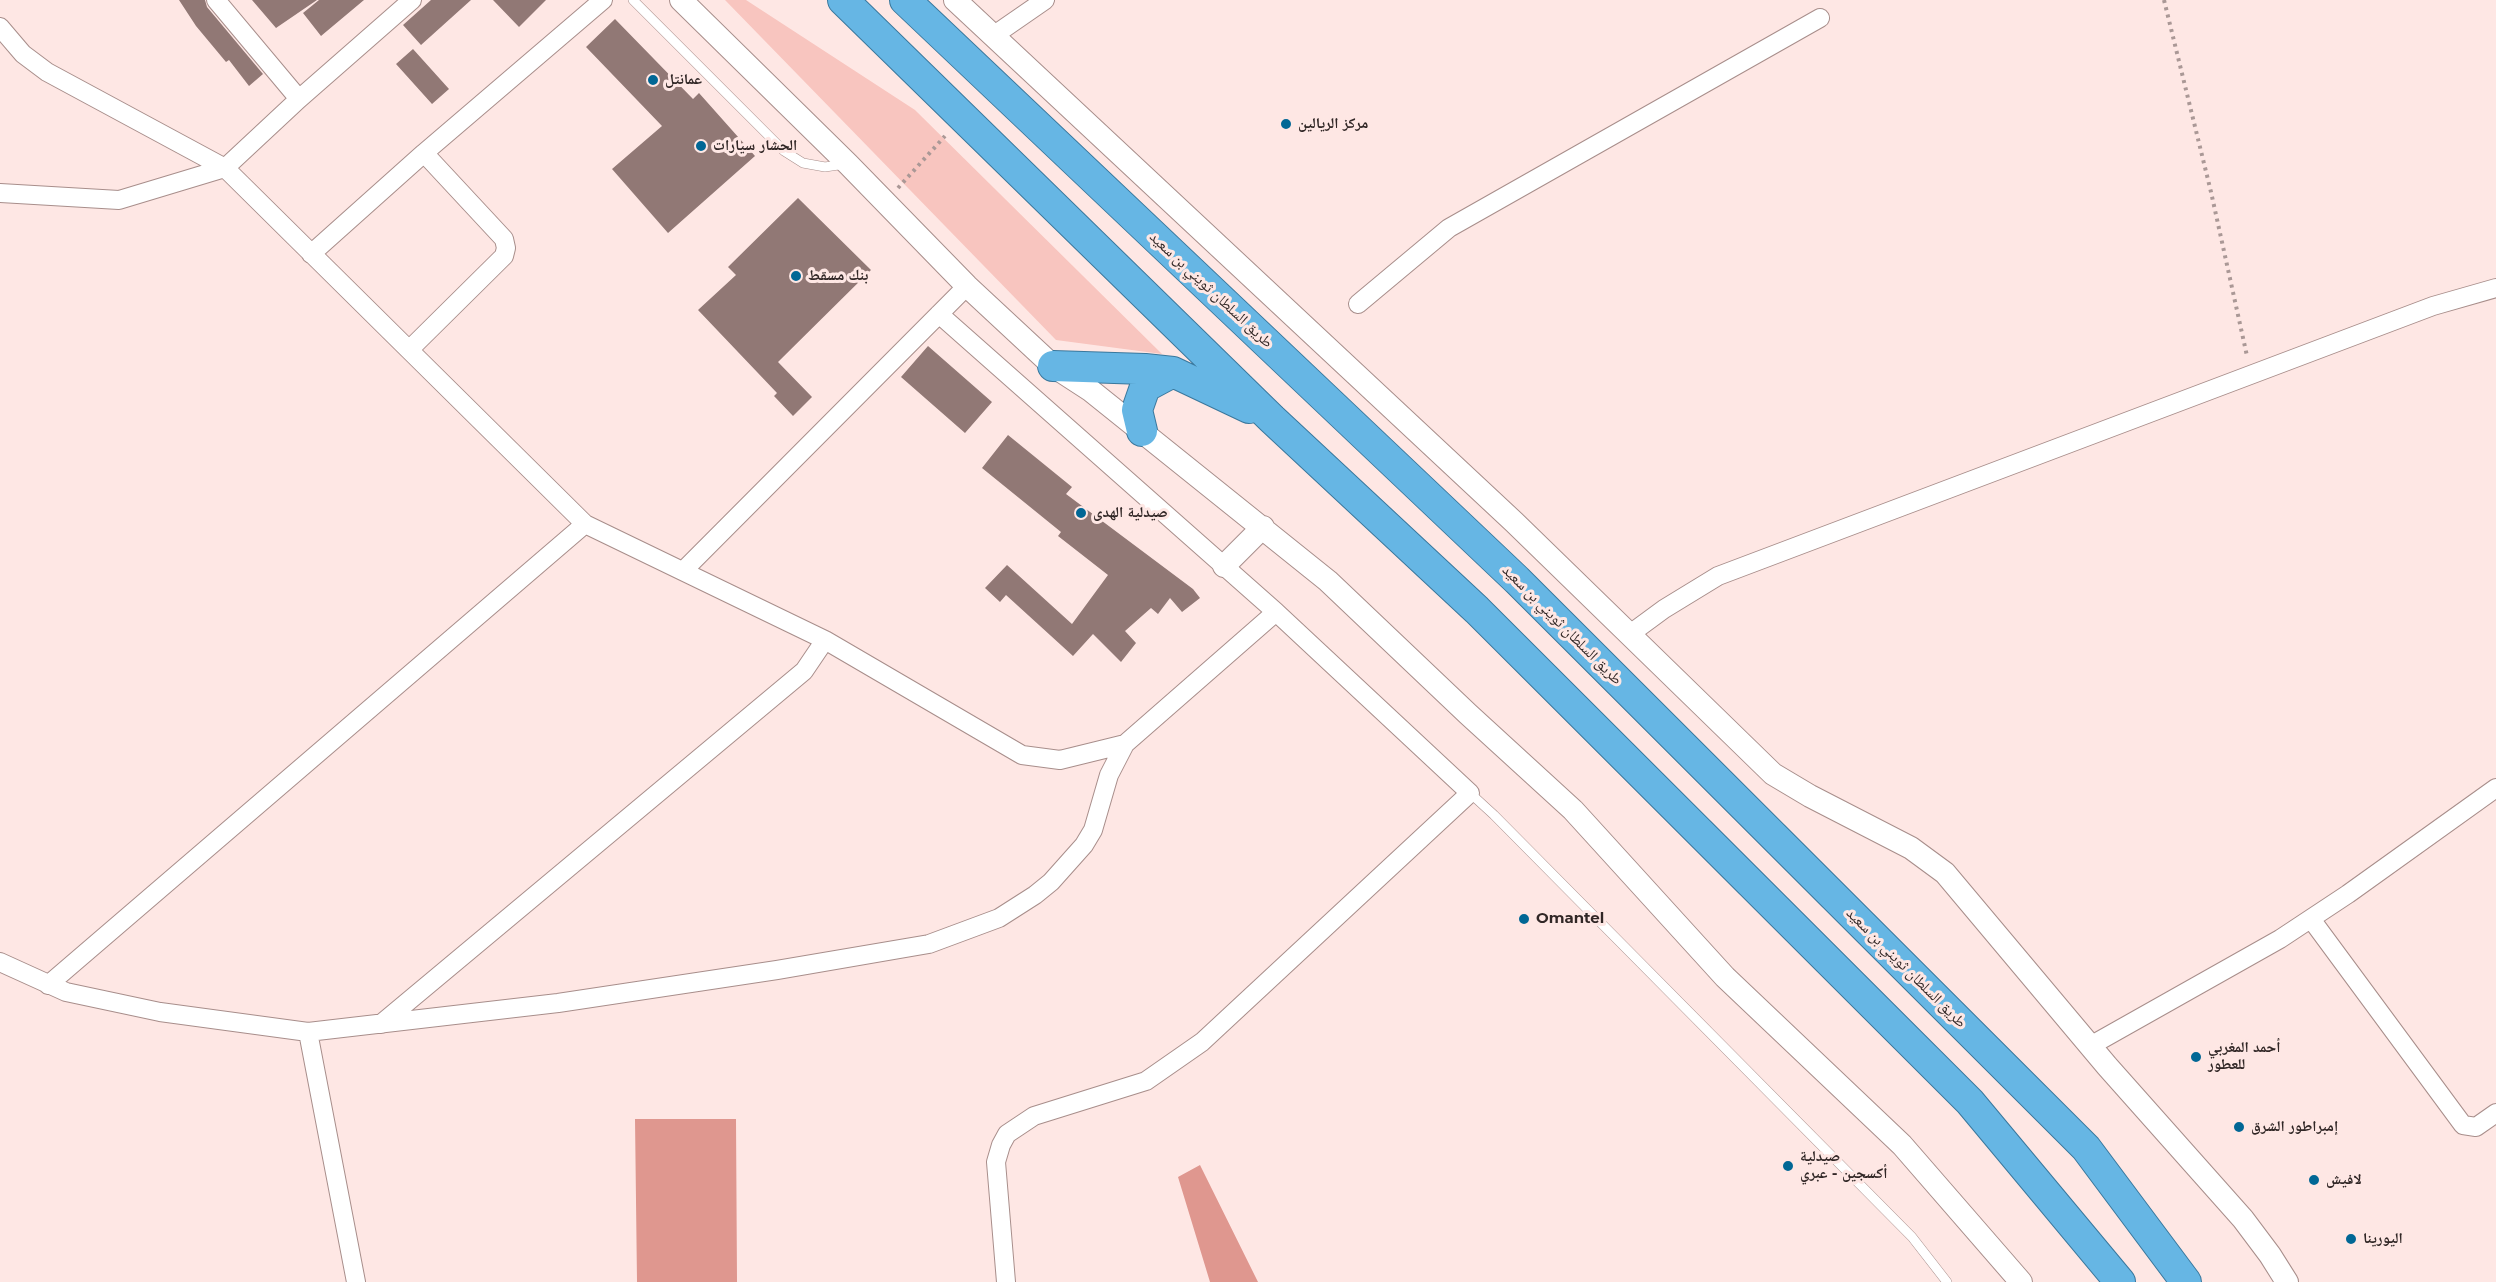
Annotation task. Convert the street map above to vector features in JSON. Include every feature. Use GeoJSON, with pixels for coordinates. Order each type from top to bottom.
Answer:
{"type":"FeatureCollection","features":[{"type":"Feature","properties":{"kind":"highway"},"geometry":{"type":"LineString","coordinates":[[843,0],[1272,419],[1478,610],[1970,1102],[2120,1282]]}},
{"type":"Feature","properties":{"kind":"highway","name":"طريق السلطان ثويني بن سعيد"},"geometry":{"type":"LineString","coordinates":[[905,0],[1517,580],[2086,1148],[2186,1282]]}},
{"type":"Feature","properties":{"kind":"highway"},"geometry":{"type":"LineString","coordinates":[[1053,366],[1173,372],[1272,419]]}},
{"type":"Feature","properties":{"kind":"highway"},"geometry":{"type":"LineString","coordinates":[[1142,431],[1137,410],[1145,387],[1173,372]]}},
{"type":"Feature","properties":{"kind":"highway"},"geometry":{"type":"LineString","coordinates":[[2086,1148],[2175,1241],[2210,1282]]}},
{"type":"Feature","properties":{"kind":"street"},"geometry":{"type":"LineString","coordinates":[[216,0],[299,99]]}},
{"type":"Feature","properties":{"kind":"street"},"geometry":{"type":"LineString","coordinates":[[0,193],[118,200],[225,168],[299,99],[412,0]]}},
{"type":"Feature","properties":{"kind":"street"},"geometry":{"type":"LineString","coordinates":[[311,254],[424,153],[603,0]]}},
{"type":"Feature","properties":{"kind":"street"},"geometry":{"type":"LineString","coordinates":[[681,0],[848,164],[967,286],[1053,366],[1090,390],[1328,581],[1573,810],[1725,977],[1902,1146],[2021,1282]]}},
{"type":"Feature","properties":{"kind":"street"},"geometry":{"type":"LineString","coordinates":[[955,0],[1514,522],[1773,774],[1810,796],[1911,848],[1945,873],[2090,1046],[2243,1220],[2287,1282]]}},
{"type":"Feature","properties":{"kind":"street"},"geometry":{"type":"LineString","coordinates":[[993,36],[1045,0]]}},
{"type":"Feature","properties":{"kind":"street"},"geometry":{"type":"LineString","coordinates":[[1358,304],[1449,228],[1820,18]]}},
{"type":"Feature","properties":{"kind":"street"},"geometry":{"type":"LineString","coordinates":[[0,27],[23,54],[47,72],[225,168],[585,524],[825,640],[1022,755],[1060,760],[1125,744]]}},
{"type":"Feature","properties":{"kind":"street"},"geometry":{"type":"LineString","coordinates":[[410,349],[504,256],[506,248],[504,239],[424,153]]}},
{"type":"Feature","properties":{"kind":"street"},"geometry":{"type":"LineString","coordinates":[[684,570],[967,286]]}},
{"type":"Feature","properties":{"kind":"street"},"geometry":{"type":"LineString","coordinates":[[1630,634],[1664,609],[1718,576],[2433,306],[2496,288]]}},
{"type":"Feature","properties":{"kind":"street"},"geometry":{"type":"LineString","coordinates":[[939,314],[1276,612],[1470,793],[1202,1042],[1146,1081],[1034,1116],[1007,1134],[996,1162],[1006,1282]]}},
{"type":"Feature","properties":{"kind":"street"},"geometry":{"type":"LineString","coordinates":[[48,985],[585,524]]}},
{"type":"Feature","properties":{"kind":"street"},"geometry":{"type":"LineString","coordinates":[[1224,566],[1263,527]]}},
{"type":"Feature","properties":{"kind":"street"},"geometry":{"type":"LineString","coordinates":[[0,962],[66,992],[160,1012],[308,1032],[558,1003],[929,944],[999,918],[1051,882],[1084,845],[1093,830],[1109,776],[1125,744],[1276,612]]}},
{"type":"Feature","properties":{"kind":"street"},"geometry":{"type":"LineString","coordinates":[[381,1024],[804,671],[825,640]]}},
{"type":"Feature","properties":{"kind":"street"},"geometry":{"type":"LineString","coordinates":[[2090,1046],[2235,965],[2311,919],[2496,788]]}},
{"type":"Feature","properties":{"kind":"street"},"geometry":{"type":"LineString","coordinates":[[2311,919],[2463,1125],[2476,1126],[2496,1113]]}},
{"type":"Feature","properties":{"kind":"street"},"geometry":{"type":"LineString","coordinates":[[308,1032],[356,1282]]}},
{"type":"Feature","properties":{"kind":"lane"},"geometry":{"type":"LineString","coordinates":[[633,0],[784,151],[803,163],[825,167],[848,164]]}},
{"type":"Feature","properties":{"kind":"lane"},"geometry":{"type":"LineString","coordinates":[[1470,793],[1905,1229],[1947,1282]]}},
{"type":"Feature","properties":{"kind":"path"},"geometry":{"type":"LineString","coordinates":[[2164,0],[2211,192],[2251,374]]}},
{"type":"Feature","properties":{"kind":"path"},"geometry":{"type":"LineString","coordinates":[[884,200],[903,183],[962,116]]}},
{"type":"Feature","properties":{"kind":"shaded area"},"geometry":{"type":"Polygon","coordinates":[[[725,0],[746,0],[915,110],[1162,354],[1056,340],[725,0]]]}},
{"type":"Feature","properties":{"kind":"shaded area"},"geometry":{"type":"Polygon","coordinates":[[[635,1119],[736,1119],[737,1282],[637,1282],[635,1119]]]}},
{"type":"Feature","properties":{"kind":"shaded area"},"geometry":{"type":"Polygon","coordinates":[[[1200,1165],[1258,1282],[1210,1282],[1178,1177],[1200,1165]]]}},
{"type":"Feature","properties":{"kind":"building"},"geometry":{"type":"Polygon","coordinates":[[[179,0],[205,0],[207,7],[263,74],[249,86],[229,60],[226,62],[196,26],[179,0]]]}},
{"type":"Feature","properties":{"kind":"building"},"geometry":{"type":"Polygon","coordinates":[[[252,0],[317,0],[276,28],[252,0]]]}},
{"type":"Feature","properties":{"kind":"building"},"geometry":{"type":"Polygon","coordinates":[[[319,0],[364,0],[321,36],[303,13],[319,0]]]}},
{"type":"Feature","properties":{"kind":"building"},"geometry":{"type":"Polygon","coordinates":[[[431,0],[471,0],[421,45],[403,25],[431,0]]]}},
{"type":"Feature","properties":{"kind":"building"},"geometry":{"type":"Polygon","coordinates":[[[493,0],[546,0],[519,27],[493,0]]]}},
{"type":"Feature","properties":{"kind":"building"},"geometry":{"type":"Polygon","coordinates":[[[615,19],[693,99],[699,93],[755,156],[668,233],[612,169],[662,126],[586,47],[615,19]]]}},
{"type":"Feature","properties":{"kind":"building"},"geometry":{"type":"Polygon","coordinates":[[[413,49],[449,89],[432,104],[396,64],[413,49]]]}},
{"type":"Feature","properties":{"kind":"building"},"geometry":{"type":"Polygon","coordinates":[[[798,198],[871,270],[778,362],[812,397],[793,416],[774,396],[777,393],[698,310],[736,275],[728,267],[798,198]]]}},
{"type":"Feature","properties":{"kind":"building"},"geometry":{"type":"Polygon","coordinates":[[[928,346],[992,402],[965,433],[901,377],[928,346]]]}},
{"type":"Feature","properties":{"kind":"building"},"geometry":{"type":"Polygon","coordinates":[[[1008,435],[1072,487],[1066,494],[1193,589],[1200,598],[1182,612],[1170,598],[1158,614],[1151,608],[1125,631],[1136,643],[1121,662],[1093,634],[1073,656],[1006,595],[1000,602],[985,588],[1007,565],[1072,624],[1108,575],[1058,536],[1061,532],[982,468],[1008,435]]]}},
{"type":"Feature","properties":{"kind":"place","name":"عمانتل"},"geometry":{"type":"Point","coordinates":[653,80]}},
{"type":"Feature","properties":{"kind":"place","name":"مركز الريالين"},"geometry":{"type":"Point","coordinates":[1286,124]}},
{"type":"Feature","properties":{"kind":"place","name":"الحشار سيارات"},"geometry":{"type":"Point","coordinates":[701,146]}},
{"type":"Feature","properties":{"kind":"place","name":"بنك مسقط"},"geometry":{"type":"Point","coordinates":[796,276]}},
{"type":"Feature","properties":{"kind":"place","name":"صيدلية الهدى"},"geometry":{"type":"Point","coordinates":[1081,513]}},
{"type":"Feature","properties":{"kind":"place","name":"Omantel"},"geometry":{"type":"Point","coordinates":[1524,919]}},
{"type":"Feature","properties":{"kind":"place","name":"أحمد المغربي للعطور"},"geometry":{"type":"Point","coordinates":[2196,1057]}},
{"type":"Feature","properties":{"kind":"place","name":"إمبراطور الشرق"},"geometry":{"type":"Point","coordinates":[2239,1127]}},
{"type":"Feature","properties":{"kind":"place","name":"صيدلية أكسجين - عبري"},"geometry":{"type":"Point","coordinates":[1788,1166]}},
{"type":"Feature","properties":{"kind":"place","name":"لافيش"},"geometry":{"type":"Point","coordinates":[2314,1180]}},
{"type":"Feature","properties":{"kind":"place","name":"اليورينا"},"geometry":{"type":"Point","coordinates":[2351,1239]}}]}
